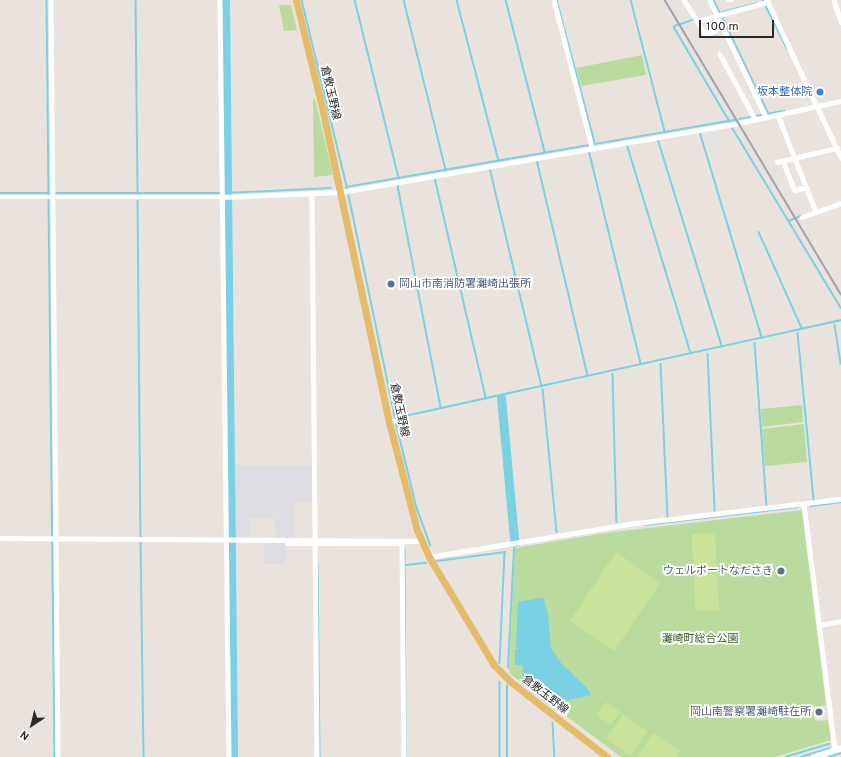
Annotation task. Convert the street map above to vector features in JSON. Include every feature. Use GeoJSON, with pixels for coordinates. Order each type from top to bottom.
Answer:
{"type":"FeatureCollection","features":[{"type":"Feature","properties":{"kind":"main road","name":"倉敷玉野線"},"geometry":{"type":"LineString","coordinates":[[296,0],[345,191],[421,541],[477,640],[500,671],[607,757]]}},
{"type":"Feature","properties":{"kind":"street"},"geometry":{"type":"LineString","coordinates":[[50,0],[54,538],[58,757]]}},
{"type":"Feature","properties":{"kind":"street"},"geometry":{"type":"LineString","coordinates":[[220,0],[229,757]]}},
{"type":"Feature","properties":{"kind":"street"},"geometry":{"type":"LineString","coordinates":[[554,0],[592,145]]}},
{"type":"Feature","properties":{"kind":"street"},"geometry":{"type":"LineString","coordinates":[[684,0],[695,20],[706,35],[724,26]]}},
{"type":"Feature","properties":{"kind":"street"},"geometry":{"type":"LineString","coordinates":[[710,0],[724,26],[766,115]]}},
{"type":"Feature","properties":{"kind":"street"},"geometry":{"type":"LineString","coordinates":[[834,0],[841,22]]}},
{"type":"Feature","properties":{"kind":"street"},"geometry":{"type":"LineString","coordinates":[[695,20],[766,2],[819,107],[841,157]]}},
{"type":"Feature","properties":{"kind":"street"},"geometry":{"type":"LineString","coordinates":[[720,54],[754,117]]}},
{"type":"Feature","properties":{"kind":"street"},"geometry":{"type":"LineString","coordinates":[[0,196],[231,196],[345,191],[592,145],[766,115],[778,115],[841,101]]}},
{"type":"Feature","properties":{"kind":"street"},"geometry":{"type":"LineString","coordinates":[[778,115],[816,212]]}},
{"type":"Feature","properties":{"kind":"street"},"geometry":{"type":"LineString","coordinates":[[807,187],[795,190],[780,162],[837,148]]}},
{"type":"Feature","properties":{"kind":"street"},"geometry":{"type":"LineString","coordinates":[[312,193],[318,757]]}},
{"type":"Feature","properties":{"kind":"street"},"geometry":{"type":"LineString","coordinates":[[802,217],[841,203]]}},
{"type":"Feature","properties":{"kind":"street"},"geometry":{"type":"LineString","coordinates":[[429,557],[628,524],[841,499]]}},
{"type":"Feature","properties":{"kind":"street"},"geometry":{"type":"LineString","coordinates":[[804,504],[838,749],[814,757]]}},
{"type":"Feature","properties":{"kind":"street"},"geometry":{"type":"LineString","coordinates":[[0,538],[234,539],[315,543],[402,543],[421,541]]}},
{"type":"Feature","properties":{"kind":"street"},"geometry":{"type":"LineString","coordinates":[[287,544],[295,542]]}},
{"type":"Feature","properties":{"kind":"street"},"geometry":{"type":"LineString","coordinates":[[402,543],[404,757]]}},
{"type":"Feature","properties":{"kind":"street"},"geometry":{"type":"LineString","coordinates":[[820,625],[841,621]]}},
{"type":"Feature","properties":{"kind":"shaded area"},"geometry":{"type":"Polygon","coordinates":[[[233,465],[313,465],[313,502],[294,502],[294,538],[276,538],[275,518],[250,518],[250,538],[234,537],[233,465]]]}},
{"type":"Feature","properties":{"kind":"shaded area"},"geometry":{"type":"Polygon","coordinates":[[[264,543],[285,543],[286,564],[264,564],[264,543]]]}},
{"type":"Feature","properties":{"kind":"green space"},"geometry":{"type":"Polygon","coordinates":[[[279,5],[291,5],[297,30],[284,31],[279,5]]]}},
{"type":"Feature","properties":{"kind":"green space"},"geometry":{"type":"Polygon","coordinates":[[[642,55],[646,75],[581,86],[576,68],[642,55]]]}},
{"type":"Feature","properties":{"kind":"green space"},"geometry":{"type":"Polygon","coordinates":[[[313,99],[315,99],[333,175],[314,177],[313,99]]]}},
{"type":"Feature","properties":{"kind":"green space"},"geometry":{"type":"Polygon","coordinates":[[[802,405],[803,422],[762,427],[761,409],[802,405]]]}},
{"type":"Feature","properties":{"kind":"green space"},"geometry":{"type":"Polygon","coordinates":[[[804,424],[807,462],[765,466],[762,429],[804,424]]]}},
{"type":"Feature","properties":{"kind":"green space","name":"灘崎町総合公園"},"geometry":{"type":"Polygon","coordinates":[[[802,510],[826,705],[813,707],[815,721],[828,720],[831,740],[775,757],[621,757],[509,673],[515,548],[605,533],[802,510]]]}},
{"type":"Feature","properties":{"kind":"green space"},"geometry":{"type":"Polygon","coordinates":[[[715,533],[717,571],[693,571],[692,534],[715,533]]]}},
{"type":"Feature","properties":{"kind":"green space"},"geometry":{"type":"Polygon","coordinates":[[[616,552],[660,583],[614,651],[570,621],[616,552]]]}},
{"type":"Feature","properties":{"kind":"green space"},"geometry":{"type":"Polygon","coordinates":[[[717,573],[719,611],[695,611],[694,574],[717,573]]]}},
{"type":"Feature","properties":{"kind":"green space"},"geometry":{"type":"Polygon","coordinates":[[[606,702],[620,712],[610,725],[596,715],[606,702]]]}},
{"type":"Feature","properties":{"kind":"green space"},"geometry":{"type":"Polygon","coordinates":[[[623,714],[647,731],[631,756],[606,739],[623,714]]]}},
{"type":"Feature","properties":{"kind":"green space"},"geometry":{"type":"Polygon","coordinates":[[[653,733],[680,751],[676,757],[637,757],[653,733]]]}},
{"type":"Feature","properties":{"kind":"water"},"geometry":{"type":"Polygon","coordinates":[[[539,598],[544,599],[548,615],[551,648],[561,663],[588,689],[591,695],[555,703],[522,677],[523,665],[515,665],[515,649],[519,649],[516,647],[518,602],[539,598]]]}},
{"type":"Feature","properties":{"kind":"waterway"},"geometry":{"type":"LineString","coordinates":[[47,0],[49,195]]}},
{"type":"Feature","properties":{"kind":"waterway"},"geometry":{"type":"LineString","coordinates":[[136,0],[138,194]]}},
{"type":"Feature","properties":{"kind":"waterway"},"geometry":{"type":"LineString","coordinates":[[225,0],[233,757]]}},
{"type":"Feature","properties":{"kind":"waterway"},"geometry":{"type":"LineString","coordinates":[[302,0],[347,186],[397,426],[417,508],[431,546]]}},
{"type":"Feature","properties":{"kind":"waterway"},"geometry":{"type":"LineString","coordinates":[[355,0],[399,178]]}},
{"type":"Feature","properties":{"kind":"waterway"},"geometry":{"type":"LineString","coordinates":[[404,0],[446,170]]}},
{"type":"Feature","properties":{"kind":"waterway"},"geometry":{"type":"LineString","coordinates":[[457,0],[499,161]]}},
{"type":"Feature","properties":{"kind":"waterway"},"geometry":{"type":"LineString","coordinates":[[506,0],[545,152]]}},
{"type":"Feature","properties":{"kind":"waterway"},"geometry":{"type":"LineString","coordinates":[[557,0],[595,143]]}},
{"type":"Feature","properties":{"kind":"waterway"},"geometry":{"type":"LineString","coordinates":[[631,0],[665,131]]}},
{"type":"Feature","properties":{"kind":"waterway"},"geometry":{"type":"LineString","coordinates":[[714,0],[720,13]]}},
{"type":"Feature","properties":{"kind":"waterway"},"geometry":{"type":"LineString","coordinates":[[763,0],[787,48]]}},
{"type":"Feature","properties":{"kind":"waterway"},"geometry":{"type":"LineString","coordinates":[[722,12],[757,3]]}},
{"type":"Feature","properties":{"kind":"waterway"},"geometry":{"type":"LineString","coordinates":[[722,16],[769,114]]}},
{"type":"Feature","properties":{"kind":"waterway"},"geometry":{"type":"LineString","coordinates":[[681,24],[695,19]]}},
{"type":"Feature","properties":{"kind":"waterway"},"geometry":{"type":"LineString","coordinates":[[678,25],[674,27],[730,122]]}},
{"type":"Feature","properties":{"kind":"waterway"},"geometry":{"type":"LineString","coordinates":[[739,119],[784,111]]}},
{"type":"Feature","properties":{"kind":"waterway"},"geometry":{"type":"LineString","coordinates":[[346,187],[735,120]]}},
{"type":"Feature","properties":{"kind":"waterway"},"geometry":{"type":"LineString","coordinates":[[732,127],[841,308]]}},
{"type":"Feature","properties":{"kind":"waterway"},"geometry":{"type":"LineString","coordinates":[[700,132],[762,338]]}},
{"type":"Feature","properties":{"kind":"waterway"},"geometry":{"type":"LineString","coordinates":[[658,139],[722,346]]}},
{"type":"Feature","properties":{"kind":"waterway"},"geometry":{"type":"LineString","coordinates":[[627,144],[691,353]]}},
{"type":"Feature","properties":{"kind":"waterway"},"geometry":{"type":"LineString","coordinates":[[589,150],[641,364]]}},
{"type":"Feature","properties":{"kind":"waterway"},"geometry":{"type":"LineString","coordinates":[[537,160],[588,375]]}},
{"type":"Feature","properties":{"kind":"waterway"},"geometry":{"type":"LineString","coordinates":[[490,168],[542,386]]}},
{"type":"Feature","properties":{"kind":"waterway"},"geometry":{"type":"LineString","coordinates":[[435,178],[486,398]]}},
{"type":"Feature","properties":{"kind":"waterway"},"geometry":{"type":"LineString","coordinates":[[398,186],[441,408]]}},
{"type":"Feature","properties":{"kind":"waterway"},"geometry":{"type":"LineString","coordinates":[[53,193],[227,193],[331,188]]}},
{"type":"Feature","properties":{"kind":"waterway"},"geometry":{"type":"LineString","coordinates":[[0,193],[49,193]]}},
{"type":"Feature","properties":{"kind":"waterway"},"geometry":{"type":"LineString","coordinates":[[49,199],[55,757]]}},
{"type":"Feature","properties":{"kind":"waterway"},"geometry":{"type":"LineString","coordinates":[[138,201],[141,537]]}},
{"type":"Feature","properties":{"kind":"waterway"},"geometry":{"type":"LineString","coordinates":[[789,221],[800,216]]}},
{"type":"Feature","properties":{"kind":"waterway"},"geometry":{"type":"LineString","coordinates":[[759,232],[802,328]]}},
{"type":"Feature","properties":{"kind":"waterway"},"geometry":{"type":"LineString","coordinates":[[396,418],[841,320]]}},
{"type":"Feature","properties":{"kind":"waterway"},"geometry":{"type":"LineString","coordinates":[[835,325],[841,364]]}},
{"type":"Feature","properties":{"kind":"waterway"},"geometry":{"type":"LineString","coordinates":[[798,333],[814,499]]}},
{"type":"Feature","properties":{"kind":"waterway"},"geometry":{"type":"LineString","coordinates":[[755,343],[767,506]]}},
{"type":"Feature","properties":{"kind":"waterway"},"geometry":{"type":"LineString","coordinates":[[708,354],[715,511]]}},
{"type":"Feature","properties":{"kind":"waterway"},"geometry":{"type":"LineString","coordinates":[[661,364],[668,517]]}},
{"type":"Feature","properties":{"kind":"waterway"},"geometry":{"type":"LineString","coordinates":[[613,374],[617,522]]}},
{"type":"Feature","properties":{"kind":"waterway"},"geometry":{"type":"LineString","coordinates":[[543,389],[557,532]]}},
{"type":"Feature","properties":{"kind":"waterway"},"geometry":{"type":"LineString","coordinates":[[501,398],[514,539]]}},
{"type":"Feature","properties":{"kind":"waterway"},"geometry":{"type":"LineString","coordinates":[[810,506],[841,502]]}},
{"type":"Feature","properties":{"kind":"waterway"},"geometry":{"type":"LineString","coordinates":[[645,525],[798,507]]}},
{"type":"Feature","properties":{"kind":"waterway"},"geometry":{"type":"LineString","coordinates":[[141,541],[144,757]]}},
{"type":"Feature","properties":{"kind":"waterway"},"geometry":{"type":"LineString","coordinates":[[405,548],[406,757]]}},
{"type":"Feature","properties":{"kind":"waterway"},"geometry":{"type":"LineString","coordinates":[[508,668],[514,548]]}},
{"type":"Feature","properties":{"kind":"waterway"},"geometry":{"type":"LineString","coordinates":[[437,561],[505,552],[500,663]]}},
{"type":"Feature","properties":{"kind":"waterway"},"geometry":{"type":"LineString","coordinates":[[318,563],[320,757]]}},
{"type":"Feature","properties":{"kind":"waterway"},"geometry":{"type":"LineString","coordinates":[[406,565],[426,563]]}},
{"type":"Feature","properties":{"kind":"waterway"},"geometry":{"type":"LineString","coordinates":[[500,682],[500,757]]}},
{"type":"Feature","properties":{"kind":"waterway"},"geometry":{"type":"LineString","coordinates":[[507,686],[507,757]]}},
{"type":"Feature","properties":{"kind":"waterway"},"geometry":{"type":"LineString","coordinates":[[553,723],[555,757]]}},
{"type":"Feature","properties":{"kind":"waterway"},"geometry":{"type":"LineString","coordinates":[[785,757],[829,744]]}},
{"type":"Feature","properties":{"kind":"waterway"},"geometry":{"type":"LineString","coordinates":[[801,757],[830,748]]}},
{"type":"Feature","properties":{"kind":"waterway"},"geometry":{"type":"LineString","coordinates":[[829,757],[841,753]]}},
{"type":"Feature","properties":{"kind":"railway"},"geometry":{"type":"LineString","coordinates":[[665,0],[841,294]]}},
{"type":"Feature","properties":{"kind":"place","name":"坂本整体院"},"geometry":{"type":"Point","coordinates":[820,92]}},
{"type":"Feature","properties":{"kind":"place","name":"岡山市南消防署灘崎出張所"},"geometry":{"type":"Point","coordinates":[391,284]}},
{"type":"Feature","properties":{"kind":"place","name":"ウェルポートなださき"},"geometry":{"type":"Point","coordinates":[781,571]}},
{"type":"Feature","properties":{"kind":"place","name":"岡山南警察署灘崎駐在所"},"geometry":{"type":"Point","coordinates":[819,712]}}]}
